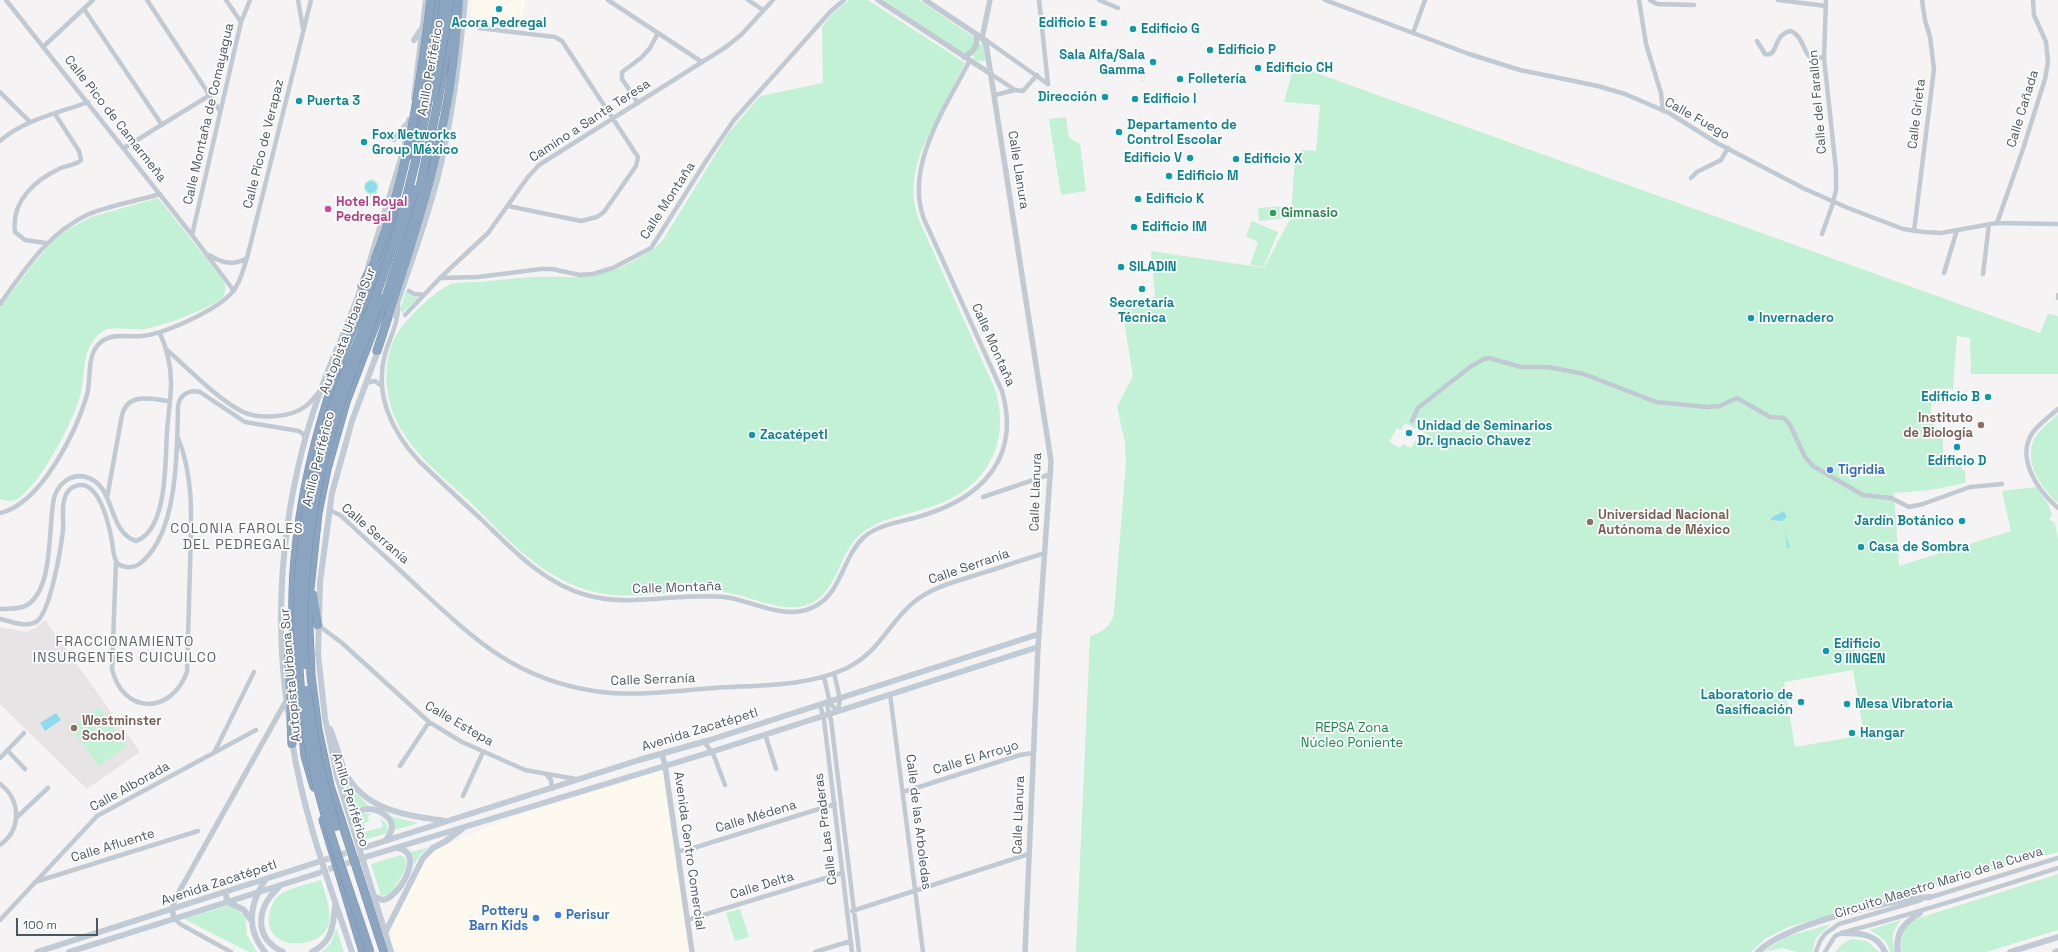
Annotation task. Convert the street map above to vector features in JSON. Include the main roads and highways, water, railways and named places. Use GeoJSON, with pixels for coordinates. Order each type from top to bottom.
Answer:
{"type":"FeatureCollection","features":[{"type":"Feature","properties":{"kind":"highway"},"geometry":{"type":"LineString","coordinates":[[362,286],[375,260],[391,214],[407,154],[419,97],[430,0]]}},
{"type":"Feature","properties":{"kind":"highway","name":"Anillo Periférico"},"geometry":{"type":"LineString","coordinates":[[363,952],[329,844],[305,756],[293,634],[293,582],[302,498],[312,458],[346,348],[388,241],[414,140],[434,34],[437,0]]}},
{"type":"Feature","properties":{"kind":"highway","name":"Autopista Urbana Sur"},"geometry":{"type":"LineString","coordinates":[[370,952],[325,814],[310,755],[303,709],[298,642],[299,569],[308,497],[321,444],[336,394],[376,297],[408,198],[426,118],[444,0]]}},
{"type":"Feature","properties":{"kind":"highway","name":"Autopista Urbana Sur"},"geometry":{"type":"LineString","coordinates":[[375,952],[333,818],[318,760],[306,687],[304,634],[305,588],[314,510],[326,454],[341,402],[371,326],[412,202],[429,126],[450,0]]}},
{"type":"Feature","properties":{"kind":"highway","name":"Anillo Periférico"},"geometry":{"type":"LineString","coordinates":[[384,952],[347,832],[330,786],[318,730],[311,676],[308,607],[318,512],[327,469],[344,410],[389,290],[418,197],[438,98],[453,14],[454,0]]}},
{"type":"Feature","properties":{"kind":"highway"},"geometry":{"type":"LineString","coordinates":[[377,351],[415,235],[437,156],[451,85],[459,0]]}},
{"type":"Feature","properties":{"kind":"highway"},"geometry":{"type":"LineString","coordinates":[[388,241],[402,157]]}},
{"type":"Feature","properties":{"kind":"highway"},"geometry":{"type":"LineString","coordinates":[[313,558],[313,595],[318,625]]}},
{"type":"Feature","properties":{"kind":"highway"},"geometry":{"type":"LineString","coordinates":[[292,744],[288,635],[293,582]]}},
{"type":"Feature","properties":{"kind":"main road"},"geometry":{"type":"LineString","coordinates":[[352,952],[305,800],[292,744],[286,701],[282,644],[282,581],[289,510],[304,442],[320,391],[362,286],[402,157],[409,122],[426,0]]}},
{"type":"Feature","properties":{"kind":"main road"},"geometry":{"type":"LineString","coordinates":[[391,952],[337,776],[325,718],[320,672],[318,625],[320,582],[329,510],[341,457],[377,351],[387,332],[398,301],[437,180],[457,79],[465,0]]}},
{"type":"Feature","properties":{"kind":"main road"},"geometry":{"type":"LineString","coordinates":[[414,40],[421,29]]}},
{"type":"Feature","properties":{"kind":"main road"},"geometry":{"type":"LineString","coordinates":[[394,139],[409,122]]}},
{"type":"Feature","properties":{"kind":"main road","name":"Avenida Zacatépetl"},"geometry":{"type":"LineString","coordinates":[[366,847],[1039,634]]}},
{"type":"Feature","properties":{"kind":"main road"},"geometry":{"type":"LineString","coordinates":[[1012,642],[1016,654]]}},
{"type":"Feature","properties":{"kind":"main road","name":"Avenida Zacatépetl"},"geometry":{"type":"LineString","coordinates":[[369,856],[711,752],[831,712],[1038,647]]}},
{"type":"Feature","properties":{"kind":"main road"},"geometry":{"type":"LineString","coordinates":[[940,666],[944,677]]}},
{"type":"Feature","properties":{"kind":"main road"},"geometry":{"type":"LineString","coordinates":[[325,718],[336,742],[345,771],[355,787],[369,801],[391,811],[446,822]]}},
{"type":"Feature","properties":{"kind":"main road"},"geometry":{"type":"LineString","coordinates":[[352,826],[353,820],[358,812],[368,808],[374,810],[387,817],[391,823],[391,831],[386,840]]}},
{"type":"Feature","properties":{"kind":"main road"},"geometry":{"type":"LineString","coordinates":[[385,932],[423,858],[433,848],[446,841],[465,826]]}},
{"type":"Feature","properties":{"kind":"main road"},"geometry":{"type":"LineString","coordinates":[[375,897],[383,900],[394,895],[410,866],[411,860],[407,853],[401,849],[395,848]]}},
{"type":"Feature","properties":{"kind":"main road","name":"Avenida Zacatépetl"},"geometry":{"type":"LineString","coordinates":[[37,952],[316,863]]}},
{"type":"Feature","properties":{"kind":"main road","name":"Avenida Zacatépetl"},"geometry":{"type":"LineString","coordinates":[[69,952],[85,950],[174,918],[318,873]]}},
{"type":"Feature","properties":{"kind":"main road"},"geometry":{"type":"LineString","coordinates":[[250,919],[252,906],[265,880]]}},
{"type":"Feature","properties":{"kind":"main road"},"geometry":{"type":"LineString","coordinates":[[281,885],[266,900],[261,919],[267,938],[275,947],[283,952]]}},
{"type":"Feature","properties":{"kind":"main road"},"geometry":{"type":"LineString","coordinates":[[225,893],[228,902],[244,910],[250,919],[256,939],[265,952]]}},
{"type":"Feature","properties":{"kind":"main road"},"geometry":{"type":"LineString","coordinates":[[1758,952],[1778,937],[1821,922],[1892,902],[1930,897]]}},
{"type":"Feature","properties":{"kind":"main road"},"geometry":{"type":"LineString","coordinates":[[312,952],[325,944],[331,933],[336,902]]}},
{"type":"Feature","properties":{"kind":"main road"},"geometry":{"type":"LineString","coordinates":[[1898,952],[1897,940],[1900,930],[1906,922],[1920,913]]}},
{"type":"Feature","properties":{"kind":"main road"},"geometry":{"type":"LineString","coordinates":[[1843,933],[1859,933],[1870,936],[1880,943],[1885,952]]}},
{"type":"Feature","properties":{"kind":"main road"},"geometry":{"type":"LineString","coordinates":[[2010,952],[2058,937]]}},
{"type":"Feature","properties":{"kind":"water"},"geometry":{"type":"Polygon","coordinates":[[[369,181],[373,181],[377,187],[373,193],[369,193],[365,189],[365,185],[369,181]]]}},
{"type":"Feature","properties":{"kind":"water"},"geometry":{"type":"Polygon","coordinates":[[[1784,511],[1787,517],[1783,520],[1771,520],[1772,517],[1784,511]]]}},
{"type":"Feature","properties":{"kind":"water"},"geometry":{"type":"Polygon","coordinates":[[[1785,533],[1790,548],[1786,546],[1785,533]]]}},
{"type":"Feature","properties":{"kind":"water"},"geometry":{"type":"Polygon","coordinates":[[[56,713],[61,720],[45,731],[40,723],[56,713]]]}},
{"type":"Feature","properties":{"kind":"tunnel"},"geometry":{"type":"LineString","coordinates":[[315,863],[364,847]]}},
{"type":"Feature","properties":{"kind":"tunnel"},"geometry":{"type":"LineString","coordinates":[[320,872],[369,856]]}},
{"type":"Feature","properties":{"kind":"place","name":"Acora Pedregal"},"geometry":{"type":"Point","coordinates":[499,9]}},
{"type":"Feature","properties":{"kind":"place","name":"Edificio E"},"geometry":{"type":"Point","coordinates":[1104,23]}},
{"type":"Feature","properties":{"kind":"place","name":"Edificio G"},"geometry":{"type":"Point","coordinates":[1133,29]}},
{"type":"Feature","properties":{"kind":"place","name":"Edificio P"},"geometry":{"type":"Point","coordinates":[1210,50]}},
{"type":"Feature","properties":{"kind":"place","name":"Sala Alfa/Sala Gamma"},"geometry":{"type":"Point","coordinates":[1153,62]}},
{"type":"Feature","properties":{"kind":"place","name":"Edificio CH"},"geometry":{"type":"Point","coordinates":[1258,68]}},
{"type":"Feature","properties":{"kind":"place","name":"Folletería"},"geometry":{"type":"Point","coordinates":[1180,79]}},
{"type":"Feature","properties":{"kind":"place","name":"Dirección"},"geometry":{"type":"Point","coordinates":[1105,97]}},
{"type":"Feature","properties":{"kind":"place","name":"Edificio I"},"geometry":{"type":"Point","coordinates":[1135,99]}},
{"type":"Feature","properties":{"kind":"place","name":"Puerta 3"},"geometry":{"type":"Point","coordinates":[299,101]}},
{"type":"Feature","properties":{"kind":"place","name":"Departamento de Control Escolar"},"geometry":{"type":"Point","coordinates":[1119,132]}},
{"type":"Feature","properties":{"kind":"place","name":"Fox Networks Group México"},"geometry":{"type":"Point","coordinates":[364,142]}},
{"type":"Feature","properties":{"kind":"place","name":"Edificio V"},"geometry":{"type":"Point","coordinates":[1190,158]}},
{"type":"Feature","properties":{"kind":"place","name":"Edificio X"},"geometry":{"type":"Point","coordinates":[1236,159]}},
{"type":"Feature","properties":{"kind":"place","name":"Edificio M"},"geometry":{"type":"Point","coordinates":[1169,176]}},
{"type":"Feature","properties":{"kind":"place","name":"Edificio K"},"geometry":{"type":"Point","coordinates":[1138,199]}},
{"type":"Feature","properties":{"kind":"place","name":"Hotel Royal Pedregal"},"geometry":{"type":"Point","coordinates":[328,209]}},
{"type":"Feature","properties":{"kind":"place","name":"Gimnasio"},"geometry":{"type":"Point","coordinates":[1273,213]}},
{"type":"Feature","properties":{"kind":"place","name":"Edificio IM"},"geometry":{"type":"Point","coordinates":[1134,227]}},
{"type":"Feature","properties":{"kind":"place","name":"SILADIN"},"geometry":{"type":"Point","coordinates":[1121,267]}},
{"type":"Feature","properties":{"kind":"place","name":"Secretaría Técnica"},"geometry":{"type":"Point","coordinates":[1142,289]}},
{"type":"Feature","properties":{"kind":"place","name":"Invernadero"},"geometry":{"type":"Point","coordinates":[1751,318]}},
{"type":"Feature","properties":{"kind":"place","name":"Edificio B"},"geometry":{"type":"Point","coordinates":[1988,397]}},
{"type":"Feature","properties":{"kind":"place","name":"Instituto de Biología"},"geometry":{"type":"Point","coordinates":[1981,425]}},
{"type":"Feature","properties":{"kind":"place","name":"Unidad de Seminarios Dr. Ignacio Chavez"},"geometry":{"type":"Point","coordinates":[1409,433]}},
{"type":"Feature","properties":{"kind":"place","name":"Zacatépetl"},"geometry":{"type":"Point","coordinates":[752,435]}},
{"type":"Feature","properties":{"kind":"place","name":"Edificio D"},"geometry":{"type":"Point","coordinates":[1957,447]}},
{"type":"Feature","properties":{"kind":"place","name":"Tigridia"},"geometry":{"type":"Point","coordinates":[1830,470]}},
{"type":"Feature","properties":{"kind":"place","name":"Jardín Botánico"},"geometry":{"type":"Point","coordinates":[1962,521]}},
{"type":"Feature","properties":{"kind":"place","name":"Universidad Nacional Autónoma de México"},"geometry":{"type":"Point","coordinates":[1590,522]}},
{"type":"Feature","properties":{"kind":"place","name":"Casa de Sombra"},"geometry":{"type":"Point","coordinates":[1861,547]}},
{"type":"Feature","properties":{"kind":"place","name":"Edificio 9 IINGEN"},"geometry":{"type":"Point","coordinates":[1826,651]}},
{"type":"Feature","properties":{"kind":"place","name":"Laboratorio de Gasificación"},"geometry":{"type":"Point","coordinates":[1801,702]}},
{"type":"Feature","properties":{"kind":"place","name":"Mesa Vibratoria"},"geometry":{"type":"Point","coordinates":[1847,704]}},
{"type":"Feature","properties":{"kind":"place","name":"Westminster School"},"geometry":{"type":"Point","coordinates":[74,728]}},
{"type":"Feature","properties":{"kind":"place","name":"Hangar"},"geometry":{"type":"Point","coordinates":[1852,733]}},
{"type":"Feature","properties":{"kind":"place","name":"Perisur"},"geometry":{"type":"Point","coordinates":[558,915]}},
{"type":"Feature","properties":{"kind":"place","name":"Pottery Barn Kids"},"geometry":{"type":"Point","coordinates":[536,918]}},
{"type":"Feature","properties":{"kind":"district","name":"COLONIA FAROLES DEL PEDREGAL"},"geometry":{"type":"Point","coordinates":[237,538]}},
{"type":"Feature","properties":{"kind":"district","name":"FRACCIONAMIENTO INSURGENTES CUICUILCO"},"geometry":{"type":"Point","coordinates":[125,650]}},
{"type":"Feature","properties":{"kind":"park label","name":"REPSA Zona Núcleo Poniente"},"geometry":{"type":"Point","coordinates":[1352,736]}}]}
